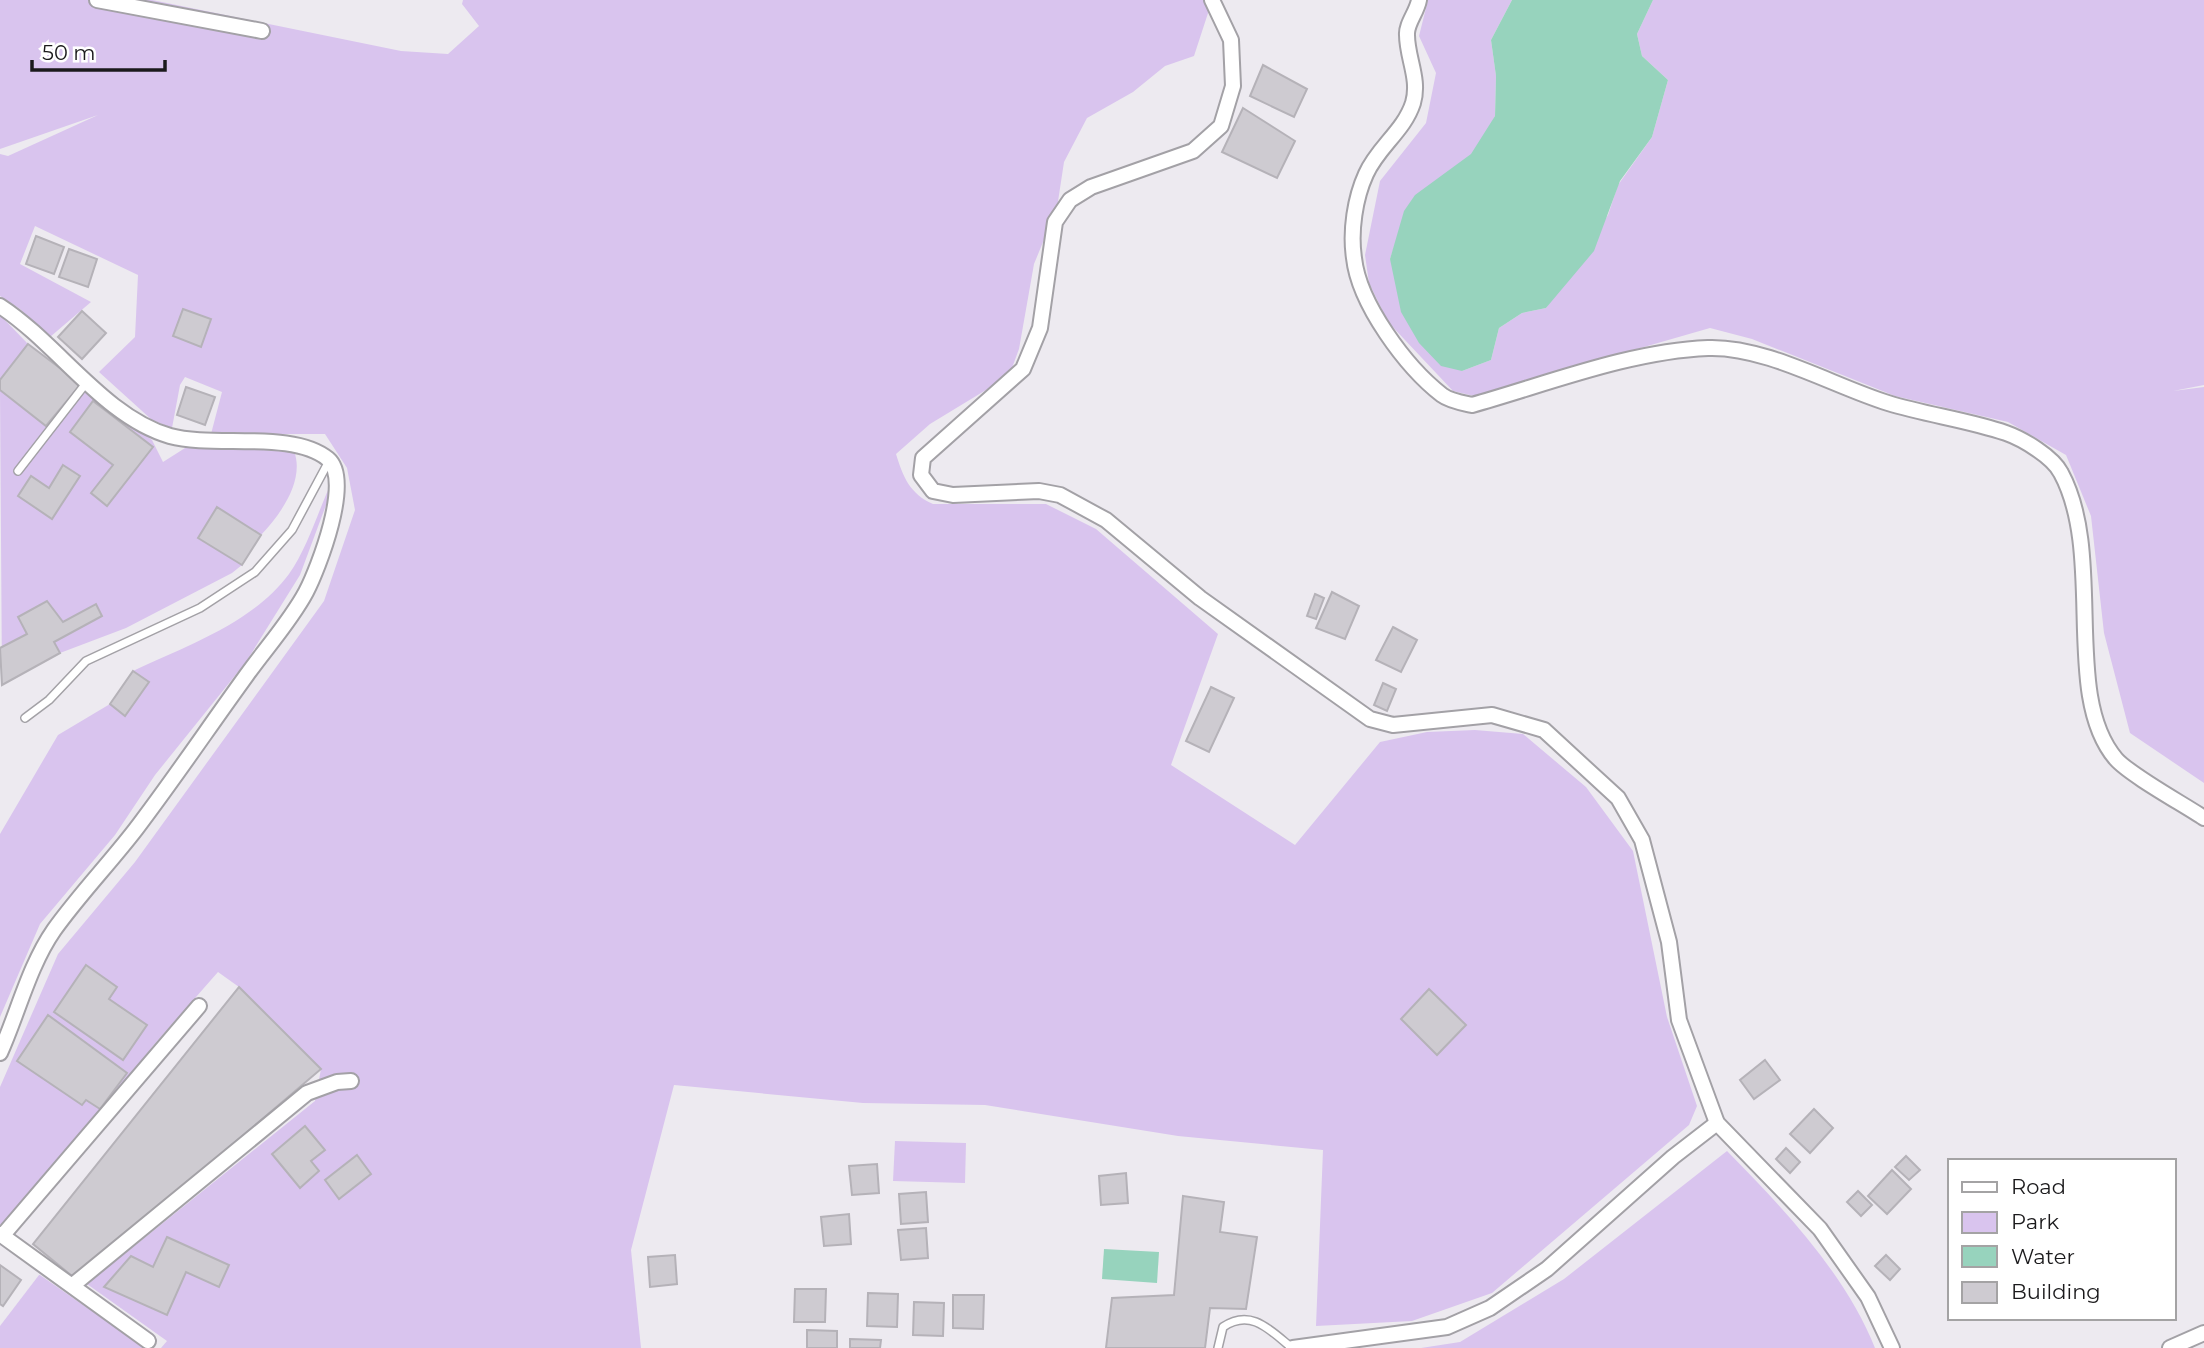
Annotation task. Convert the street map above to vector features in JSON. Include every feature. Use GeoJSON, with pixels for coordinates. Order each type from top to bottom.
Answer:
{"type":"FeatureCollection","features":[{"type":"Feature","properties":{"kind":"street"},"geometry":{"type":"LineString","coordinates":[[97,0],[262,32]]}},
{"type":"Feature","properties":{"kind":"street"},"geometry":{"type":"LineString","coordinates":[[1212,0],[1231,40],[1233,86],[1222,125],[1193,151],[1091,187],[1070,200],[1055,222],[1040,328],[1023,369],[923,458],[921,475],[933,491],[953,495],[1039,491],[1060,495],[1106,520],[1200,598],[1370,719],[1393,725],[1492,715],[1544,730],[1618,798],[1642,840],[1669,942],[1679,1020],[1717,1123],[1820,1229],[1868,1297],[1892,1348]]}},
{"type":"Feature","properties":{"kind":"street"},"geometry":{"type":"LineString","coordinates":[[1419,0],[1406,31],[1416,85],[1413,102],[1402,127],[1380,150],[1365,175],[1354,218],[1354,259],[1365,294],[1384,331],[1426,380],[1444,397],[1472,405],[1664,351],[1711,348],[1752,354],[1888,403],[2008,434],[2039,452],[2060,471],[2073,504],[2084,558],[2087,671],[2096,725],[2117,760],[2204,818]]}},
{"type":"Feature","properties":{"kind":"street"},"geometry":{"type":"LineString","coordinates":[[0,306],[20,319],[88,382],[143,427],[198,440],[307,448],[330,460],[336,476],[334,513],[305,593],[135,830],[53,932],[41,952],[0,1053]]}},
{"type":"Feature","properties":{"kind":"street"},"geometry":{"type":"LineString","coordinates":[[148,1341],[1,1234],[68,1163],[199,1006]]}},
{"type":"Feature","properties":{"kind":"street"},"geometry":{"type":"LineString","coordinates":[[73,1285],[307,1093],[337,1082],[351,1081]]}},
{"type":"Feature","properties":{"kind":"street"},"geometry":{"type":"LineString","coordinates":[[1293,1348],[1447,1327],[1490,1308],[1547,1269],[1673,1157],[1717,1123]]}},
{"type":"Feature","properties":{"kind":"street"},"geometry":{"type":"LineString","coordinates":[[2170,1348],[2204,1333]]}},
{"type":"Feature","properties":{"kind":"lane"},"geometry":{"type":"LineString","coordinates":[[18,471],[88,382]]}},
{"type":"Feature","properties":{"kind":"lane"},"geometry":{"type":"LineString","coordinates":[[24,719],[49,700],[86,661],[200,608],[255,572],[292,530],[330,460]]}},
{"type":"Feature","properties":{"kind":"lane"},"geometry":{"type":"LineString","coordinates":[[1218,1348],[1223,1327],[1234,1319],[1247,1318],[1261,1322],[1293,1348]]}},
{"type":"Feature","properties":{"kind":"green space"},"geometry":{"type":"Polygon","coordinates":[[[0,0],[152,0],[401,51],[448,54],[479,26],[462,4],[463,0],[1206,0],[1210,7],[1194,56],[1165,66],[1133,92],[1087,118],[1064,162],[1057,208],[1034,264],[1019,349],[1009,376],[930,424],[896,454],[908,484],[918,495],[933,504],[1046,504],[1096,529],[1218,634],[1171,765],[1295,845],[1380,742],[1427,732],[1475,730],[1523,734],[1586,787],[1633,851],[1667,1017],[1697,1106],[1689,1125],[1492,1293],[1412,1321],[1316,1326],[1323,1150],[1178,1136],[985,1105],[863,1103],[674,1085],[631,1250],[641,1348],[161,1348],[167,1341],[87,1284],[315,1101],[321,1069],[239,987],[218,972],[152,1047],[99,1118],[4,1226],[0,1224],[0,1087],[58,954],[135,862],[324,601],[355,510],[347,468],[325,434],[211,434],[222,392],[185,377],[180,385],[172,428],[152,420],[99,372],[135,337],[138,275],[35,226],[20,264],[91,302],[50,337],[20,309],[0,296],[0,154],[8,156],[98,115],[0,149],[0,0]]]}},
{"type":"Feature","properties":{"kind":"green space"},"geometry":{"type":"Polygon","coordinates":[[[1428,0],[1512,0],[1491,40],[1496,76],[1495,116],[1473,161],[1397,238],[1390,259],[1462,371],[1491,360],[1499,328],[1522,313],[1546,308],[1608,215],[1618,185],[1652,137],[1668,80],[1642,56],[1637,34],[1653,0],[2204,0],[2204,385],[2173,391],[2204,387],[2204,783],[2130,733],[2104,633],[2091,516],[2066,455],[2008,422],[1895,396],[1752,339],[1710,328],[1474,396],[1453,391],[1388,322],[1369,283],[1365,255],[1380,181],[1426,123],[1436,73],[1419,36],[1428,0]]]}},
{"type":"Feature","properties":{"kind":"green space"},"geometry":{"type":"Polygon","coordinates":[[[0,315],[28,344],[0,380],[0,315]]]}},
{"type":"Feature","properties":{"kind":"green space"},"geometry":{"type":"Polygon","coordinates":[[[81,384],[152,440],[163,462],[193,443],[227,449],[294,451],[297,462],[294,485],[283,507],[261,535],[218,508],[198,538],[242,565],[232,573],[126,628],[60,653],[2,685],[0,390],[46,425],[81,384]]]}},
{"type":"Feature","properties":{"kind":"green space"},"geometry":{"type":"Polygon","coordinates":[[[328,490],[329,497],[300,575],[246,662],[155,775],[115,835],[40,924],[0,1017],[0,834],[58,735],[110,704],[126,715],[149,682],[133,671],[217,632],[238,620],[274,591],[301,555],[328,490]]]}},
{"type":"Feature","properties":{"kind":"green space"},"geometry":{"type":"Polygon","coordinates":[[[895,1141],[966,1143],[965,1183],[893,1181],[895,1141]]]}},
{"type":"Feature","properties":{"kind":"green space"},"geometry":{"type":"Polygon","coordinates":[[[1727,1151],[1770,1195],[1830,1268],[1862,1320],[1875,1348],[1421,1348],[1460,1342],[1564,1279],[1727,1151]]]}},
{"type":"Feature","properties":{"kind":"green space"},"geometry":{"type":"Polygon","coordinates":[[[39,1275],[145,1348],[0,1348],[0,1326],[39,1275]]]}},
{"type":"Feature","properties":{"kind":"water"},"geometry":{"type":"Polygon","coordinates":[[[1512,0],[1653,0],[1637,34],[1642,56],[1668,80],[1652,137],[1620,181],[1594,251],[1546,308],[1522,313],[1499,328],[1491,360],[1462,371],[1441,366],[1419,343],[1401,312],[1390,259],[1404,211],[1415,195],[1471,154],[1495,116],[1496,76],[1491,40],[1512,0]]]}},
{"type":"Feature","properties":{"kind":"water"},"geometry":{"type":"Polygon","coordinates":[[[1104,1249],[1159,1252],[1157,1283],[1102,1279],[1104,1249]]]}},
{"type":"Feature","properties":{"kind":"building"},"geometry":{"type":"Polygon","coordinates":[[[1263,65],[1307,89],[1294,117],[1250,96],[1263,65]]]}},
{"type":"Feature","properties":{"kind":"building"},"geometry":{"type":"Polygon","coordinates":[[[1243,108],[1295,141],[1277,178],[1222,152],[1243,108]]]}},
{"type":"Feature","properties":{"kind":"building"},"geometry":{"type":"Polygon","coordinates":[[[36,236],[64,247],[54,274],[26,264],[36,236]]]}},
{"type":"Feature","properties":{"kind":"building"},"geometry":{"type":"Polygon","coordinates":[[[69,249],[97,259],[88,287],[59,277],[69,249]]]}},
{"type":"Feature","properties":{"kind":"building"},"geometry":{"type":"Polygon","coordinates":[[[183,309],[211,319],[201,347],[173,336],[183,309]]]}},
{"type":"Feature","properties":{"kind":"building"},"geometry":{"type":"Polygon","coordinates":[[[82,311],[106,333],[82,359],[58,337],[82,311]]]}},
{"type":"Feature","properties":{"kind":"building"},"geometry":{"type":"Polygon","coordinates":[[[28,344],[81,384],[46,426],[0,390],[0,380],[28,344]]]}},
{"type":"Feature","properties":{"kind":"building"},"geometry":{"type":"Polygon","coordinates":[[[186,387],[215,397],[205,425],[177,415],[186,387]]]}},
{"type":"Feature","properties":{"kind":"building"},"geometry":{"type":"Polygon","coordinates":[[[93,401],[153,447],[107,506],[91,493],[113,465],[70,432],[93,401]]]}},
{"type":"Feature","properties":{"kind":"building"},"geometry":{"type":"Polygon","coordinates":[[[63,465],[80,476],[52,519],[18,496],[31,476],[49,488],[63,465]]]}},
{"type":"Feature","properties":{"kind":"building"},"geometry":{"type":"Polygon","coordinates":[[[217,507],[261,535],[242,565],[198,538],[217,507]]]}},
{"type":"Feature","properties":{"kind":"building"},"geometry":{"type":"Polygon","coordinates":[[[1332,592],[1359,606],[1345,639],[1316,628],[1332,592]]]}},
{"type":"Feature","properties":{"kind":"building"},"geometry":{"type":"Polygon","coordinates":[[[1315,594],[1324,598],[1316,619],[1307,616],[1315,594]]]}},
{"type":"Feature","properties":{"kind":"building"},"geometry":{"type":"Polygon","coordinates":[[[47,601],[63,622],[96,604],[102,616],[54,642],[60,653],[2,685],[0,648],[27,634],[18,617],[47,601]]]}},
{"type":"Feature","properties":{"kind":"building"},"geometry":{"type":"Polygon","coordinates":[[[1393,627],[1417,640],[1401,672],[1376,660],[1393,627]]]}},
{"type":"Feature","properties":{"kind":"building"},"geometry":{"type":"Polygon","coordinates":[[[133,671],[149,682],[125,716],[110,704],[133,671]]]}},
{"type":"Feature","properties":{"kind":"building"},"geometry":{"type":"Polygon","coordinates":[[[1383,683],[1396,689],[1387,711],[1374,705],[1383,683]]]}},
{"type":"Feature","properties":{"kind":"building"},"geometry":{"type":"Polygon","coordinates":[[[1211,687],[1234,698],[1209,752],[1186,741],[1211,687]]]}},
{"type":"Feature","properties":{"kind":"building"},"geometry":{"type":"Polygon","coordinates":[[[86,965],[117,987],[109,999],[147,1025],[123,1060],[54,1012],[86,965]]]}},
{"type":"Feature","properties":{"kind":"building"},"geometry":{"type":"Polygon","coordinates":[[[239,987],[321,1069],[126,1235],[72,1276],[33,1244],[239,987]]]}},
{"type":"Feature","properties":{"kind":"building"},"geometry":{"type":"Polygon","coordinates":[[[1429,989],[1466,1025],[1437,1055],[1401,1019],[1429,989]]]}},
{"type":"Feature","properties":{"kind":"building"},"geometry":{"type":"Polygon","coordinates":[[[48,1015],[127,1073],[100,1109],[86,1100],[82,1105],[17,1061],[48,1015]]]}},
{"type":"Feature","properties":{"kind":"building"},"geometry":{"type":"Polygon","coordinates":[[[1765,1060],[1780,1080],[1754,1099],[1740,1080],[1765,1060]]]}},
{"type":"Feature","properties":{"kind":"building"},"geometry":{"type":"Polygon","coordinates":[[[1814,1109],[1833,1128],[1810,1153],[1790,1134],[1814,1109]]]}},
{"type":"Feature","properties":{"kind":"building"},"geometry":{"type":"Polygon","coordinates":[[[305,1126],[325,1150],[311,1161],[319,1171],[300,1188],[272,1154],[305,1126]]]}},
{"type":"Feature","properties":{"kind":"building"},"geometry":{"type":"Polygon","coordinates":[[[1786,1148],[1800,1162],[1790,1173],[1776,1159],[1786,1148]]]}},
{"type":"Feature","properties":{"kind":"building"},"geometry":{"type":"Polygon","coordinates":[[[357,1155],[371,1174],[339,1199],[325,1180],[357,1155]]]}},
{"type":"Feature","properties":{"kind":"building"},"geometry":{"type":"Polygon","coordinates":[[[1906,1156],[1920,1170],[1909,1180],[1895,1167],[1906,1156]]]}},
{"type":"Feature","properties":{"kind":"building"},"geometry":{"type":"Polygon","coordinates":[[[877,1164],[879,1193],[852,1195],[849,1166],[877,1164]]]}},
{"type":"Feature","properties":{"kind":"building"},"geometry":{"type":"Polygon","coordinates":[[[1892,1170],[1911,1189],[1887,1214],[1868,1196],[1892,1170]]]}},
{"type":"Feature","properties":{"kind":"building"},"geometry":{"type":"Polygon","coordinates":[[[1126,1173],[1128,1203],[1101,1205],[1099,1176],[1126,1173]]]}},
{"type":"Feature","properties":{"kind":"building"},"geometry":{"type":"Polygon","coordinates":[[[1858,1191],[1872,1205],[1861,1216],[1847,1202],[1858,1191]]]}},
{"type":"Feature","properties":{"kind":"building"},"geometry":{"type":"Polygon","coordinates":[[[926,1192],[928,1222],[901,1224],[899,1194],[926,1192]]]}},
{"type":"Feature","properties":{"kind":"building"},"geometry":{"type":"Polygon","coordinates":[[[1183,1196],[1224,1202],[1220,1232],[1257,1237],[1246,1309],[1210,1308],[1205,1348],[1106,1348],[1112,1298],[1174,1295],[1183,1196]]]}},
{"type":"Feature","properties":{"kind":"building"},"geometry":{"type":"Polygon","coordinates":[[[849,1214],[851,1244],[824,1246],[821,1217],[849,1214]]]}},
{"type":"Feature","properties":{"kind":"building"},"geometry":{"type":"Polygon","coordinates":[[[926,1228],[928,1258],[901,1260],[898,1230],[926,1228]]]}},
{"type":"Feature","properties":{"kind":"building"},"geometry":{"type":"Polygon","coordinates":[[[167,1237],[229,1265],[219,1287],[186,1272],[167,1315],[104,1287],[131,1256],[153,1267],[167,1237]]]}},
{"type":"Feature","properties":{"kind":"building"},"geometry":{"type":"Polygon","coordinates":[[[675,1255],[677,1284],[650,1287],[648,1257],[675,1255]]]}},
{"type":"Feature","properties":{"kind":"building"},"geometry":{"type":"Polygon","coordinates":[[[1886,1255],[1900,1269],[1890,1280],[1875,1266],[1886,1255]]]}},
{"type":"Feature","properties":{"kind":"building"},"geometry":{"type":"Polygon","coordinates":[[[0,1265],[21,1280],[3,1306],[0,1304],[0,1265]]]}},
{"type":"Feature","properties":{"kind":"building"},"geometry":{"type":"Polygon","coordinates":[[[795,1289],[826,1289],[825,1322],[794,1322],[795,1289]]]}},
{"type":"Feature","properties":{"kind":"building"},"geometry":{"type":"Polygon","coordinates":[[[868,1293],[898,1294],[897,1327],[867,1326],[868,1293]]]}},
{"type":"Feature","properties":{"kind":"building"},"geometry":{"type":"Polygon","coordinates":[[[953,1295],[984,1295],[983,1329],[953,1328],[953,1295]]]}},
{"type":"Feature","properties":{"kind":"building"},"geometry":{"type":"Polygon","coordinates":[[[914,1302],[944,1303],[943,1336],[913,1335],[914,1302]]]}},
{"type":"Feature","properties":{"kind":"building"},"geometry":{"type":"Polygon","coordinates":[[[807,1330],[837,1331],[837,1348],[807,1348],[807,1330]]]}},
{"type":"Feature","properties":{"kind":"building"},"geometry":{"type":"Polygon","coordinates":[[[850,1339],[881,1340],[880,1348],[850,1348],[850,1339]]]}}]}
